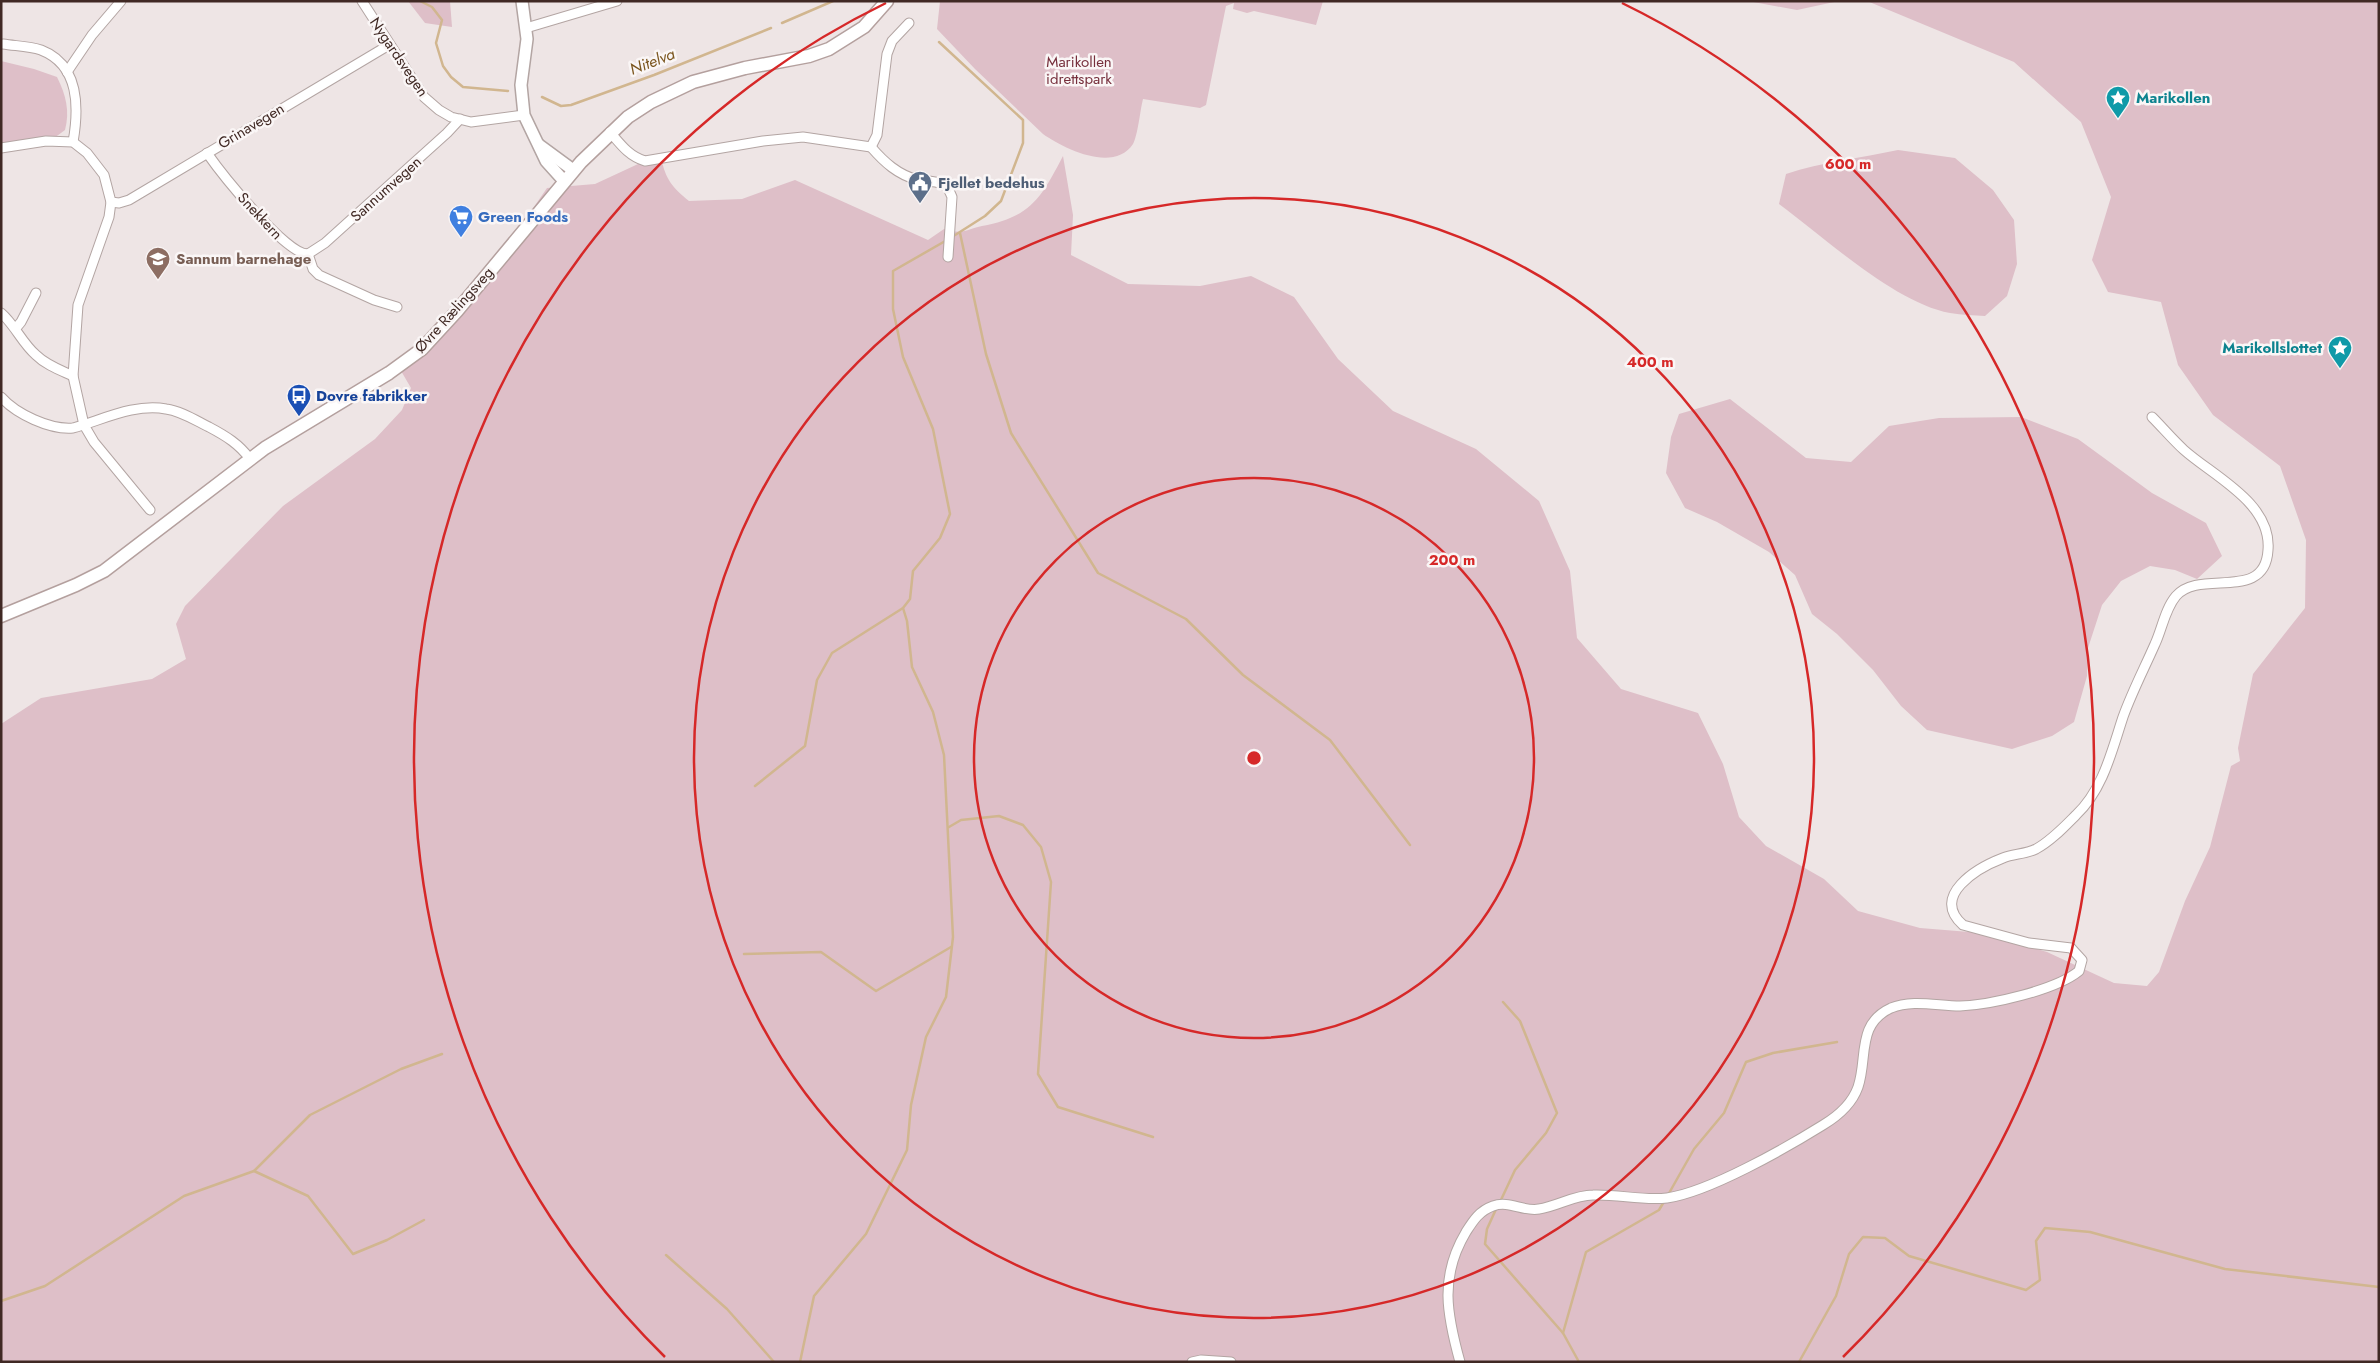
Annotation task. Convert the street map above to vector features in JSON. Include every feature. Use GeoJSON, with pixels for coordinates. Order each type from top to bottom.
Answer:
{"type":"FeatureCollection","features":[{"type":"Feature","properties":{"kind":"main road","name":"Øvre Rælingsveg"},"geometry":{"type":"LineString","coordinates":[[2,613],[69,588],[104,571],[250,460],[293,431],[399,367],[422,349],[446,325],[573,170],[610,132],[651,102],[692,82],[746,68],[809,56],[829,49],[864,27],[887,1]]}},
{"type":"Feature","properties":{"kind":"street"},"geometry":{"type":"LineString","coordinates":[[68,72],[92,35],[121,1]]}},
{"type":"Feature","properties":{"kind":"street","name":"Nygardsvegen"},"geometry":{"type":"LineString","coordinates":[[362,1],[424,97],[439,110],[460,119],[480,122],[524,115]]}},
{"type":"Feature","properties":{"kind":"street"},"geometry":{"type":"LineString","coordinates":[[522,1],[527,50],[521,85],[524,115],[551,168],[564,181]]}},
{"type":"Feature","properties":{"kind":"street"},"geometry":{"type":"LineString","coordinates":[[526,28],[617,1]]}},
{"type":"Feature","properties":{"kind":"street"},"geometry":{"type":"LineString","coordinates":[[871,147],[877,135],[887,54],[892,41],[909,22]]}},
{"type":"Feature","properties":{"kind":"street"},"geometry":{"type":"LineString","coordinates":[[3,44],[39,49],[56,58],[68,72],[78,106],[72,142]]}},
{"type":"Feature","properties":{"kind":"street","name":"Grinavegen"},"geometry":{"type":"LineString","coordinates":[[111,202],[119,203],[129,200],[389,44]]}},
{"type":"Feature","properties":{"kind":"street","name":"Sannumvegen"},"geometry":{"type":"LineString","coordinates":[[308,254],[325,243],[447,133],[460,119]]}},
{"type":"Feature","properties":{"kind":"street"},"geometry":{"type":"LineString","coordinates":[[610,132],[627,152],[645,161],[763,141],[803,138],[871,147],[889,166],[905,176],[936,182],[948,188],[952,197],[948,257]]}},
{"type":"Feature","properties":{"kind":"street"},"geometry":{"type":"LineString","coordinates":[[1,148],[46,141],[72,142],[87,153],[104,175],[109,188],[111,202],[109,217],[78,305],[73,376],[84,425],[94,442],[150,510]]}},
{"type":"Feature","properties":{"kind":"street"},"geometry":{"type":"LineString","coordinates":[[538,144],[573,170]]}},
{"type":"Feature","properties":{"kind":"street","name":"Snekkern"},"geometry":{"type":"LineString","coordinates":[[207,153],[217,167],[278,236],[294,250],[308,254]]}},
{"type":"Feature","properties":{"kind":"street"},"geometry":{"type":"LineString","coordinates":[[308,254],[312,269],[319,275],[374,300],[397,307]]}},
{"type":"Feature","properties":{"kind":"street"},"geometry":{"type":"LineString","coordinates":[[16,328],[36,293]]}},
{"type":"Feature","properties":{"kind":"street"},"geometry":{"type":"LineString","coordinates":[[1,312],[16,328],[36,355],[51,366],[73,376]]}},
{"type":"Feature","properties":{"kind":"street"},"geometry":{"type":"LineString","coordinates":[[1,398],[6,404],[25,414],[64,429],[84,425],[135,409],[166,409],[184,414],[229,438],[240,447],[250,460]]}},
{"type":"Feature","properties":{"kind":"street"},"geometry":{"type":"LineString","coordinates":[[1460,1362],[1448,1313],[1447,1282],[1452,1263],[1463,1237],[1478,1214],[1500,1204],[1537,1210],[1579,1196],[1666,1198],[1693,1190],[1775,1152],[1842,1111],[1858,1086],[1864,1040],[1867,1032],[1884,1012],[1908,1004],[1976,1004],[2036,991],[2064,980],[2079,971],[2082,960],[2071,948],[2029,944],[1964,926],[1955,918],[1952,900],[1957,888],[1977,870],[2004,857],[2035,849],[2051,838],[2079,813],[2099,782],[2113,751],[2141,670],[2176,596],[2189,588],[2205,584],[2228,583],[2249,579],[2260,573],[2265,564],[2268,550],[2266,532],[2257,514],[2244,496],[2185,450],[2152,417]]}},
{"type":"Feature","properties":{"kind":"street"},"geometry":{"type":"LineString","coordinates":[[1192,1362],[1201,1360],[1231,1362]]}},
{"type":"Feature","properties":{"kind":"green space"},"geometry":{"type":"Polygon","coordinates":[[[408,1],[450,1],[452,27],[425,23],[408,1]]]}},
{"type":"Feature","properties":{"kind":"green space","name":"Marikollen idrettspark"},"geometry":{"type":"Polygon","coordinates":[[[940,1],[1323,1],[1316,25],[1254,11],[1247,13],[1233,9],[1234,3],[1226,6],[1206,105],[1200,108],[1143,99],[1138,129],[1133,144],[1125,153],[1114,157],[1102,158],[1089,156],[1063,146],[1043,134],[975,69],[937,29],[940,1]]]}},
{"type":"Feature","properties":{"kind":"green space"},"geometry":{"type":"Polygon","coordinates":[[[1748,1],[1839,1],[1797,10],[1748,1]]]}},
{"type":"Feature","properties":{"kind":"green space"},"geometry":{"type":"Polygon","coordinates":[[[1867,1],[2379,1],[2379,1362],[1,1362],[1,724],[41,698],[152,679],[186,659],[176,624],[185,606],[283,506],[375,439],[402,410],[411,388],[397,364],[449,318],[472,283],[527,217],[547,188],[595,184],[651,158],[661,158],[670,182],[689,201],[742,199],[795,180],[928,240],[944,229],[955,232],[963,231],[999,222],[1023,211],[1041,194],[1063,156],[1073,215],[1071,255],[1128,284],[1200,286],[1251,276],[1294,297],[1338,359],[1393,411],[1476,449],[1539,501],[1570,571],[1577,638],[1621,689],[1698,713],[1723,764],[1739,817],[1766,846],[1824,879],[1858,911],[1920,928],[1982,933],[2047,952],[2114,983],[2147,986],[2159,972],[2185,901],[2210,847],[2231,766],[2240,761],[2238,748],[2253,674],[2305,608],[2306,540],[2280,466],[2213,415],[2178,365],[2161,302],[2108,292],[2092,260],[2111,197],[2081,122],[2014,62],[1867,1]]]}},
{"type":"Feature","properties":{"kind":"green space"},"geometry":{"type":"Polygon","coordinates":[[[1,61],[57,77],[66,103],[65,130],[50,141],[1,152],[1,61]]]}},
{"type":"Feature","properties":{"kind":"green space"},"geometry":{"type":"Polygon","coordinates":[[[1898,150],[1955,158],[1993,190],[2014,220],[2017,264],[2007,296],[1985,316],[1950,313],[1929,307],[1907,297],[1861,268],[1779,204],[1786,174],[1828,163],[1898,150]]]}},
{"type":"Feature","properties":{"kind":"green space"},"geometry":{"type":"Polygon","coordinates":[[[1730,399],[1806,458],[1851,462],[1889,426],[1939,418],[2021,417],[2078,439],[2152,493],[2206,523],[2222,556],[2197,579],[2175,570],[2150,566],[2121,581],[2102,605],[2088,648],[2087,676],[2074,722],[2052,736],[2012,749],[1927,730],[1901,706],[1873,670],[1837,634],[1812,614],[1795,575],[1769,552],[1717,522],[1685,508],[1666,473],[1671,437],[1679,414],[1730,399]]]}},
{"type":"Feature","properties":{"kind":"waterway","name":"Nitelva"},"geometry":{"type":"LineString","coordinates":[[420,1],[432,7],[442,20],[436,43],[443,66],[451,77],[463,87],[508,91]]}},
{"type":"Feature","properties":{"kind":"waterway","name":"Nitelva"},"geometry":{"type":"LineString","coordinates":[[782,23],[833,1]]}},
{"type":"Feature","properties":{"kind":"waterway","name":"Nitelva"},"geometry":{"type":"LineString","coordinates":[[542,97],[561,106],[571,105],[654,75],[771,28]]}},
{"type":"Feature","properties":{"kind":"waterway"},"geometry":{"type":"LineString","coordinates":[[939,42],[1023,120],[1023,143],[1001,201],[985,216],[952,237]]}},
{"type":"Feature","properties":{"kind":"waterway"},"geometry":{"type":"LineString","coordinates":[[960,233],[986,354],[1011,433],[1098,573],[1186,619],[1243,675],[1330,740],[1410,845]]}},
{"type":"Feature","properties":{"kind":"waterway"},"geometry":{"type":"LineString","coordinates":[[800,1362],[814,1296],[866,1234],[907,1150],[911,1105],[926,1037],[946,997],[953,937],[944,755],[933,712],[912,667],[907,621],[903,608],[910,599],[913,571],[940,538],[950,514],[933,429],[903,357],[893,309],[893,271],[947,240]]}},
{"type":"Feature","properties":{"kind":"waterway"},"geometry":{"type":"LineString","coordinates":[[755,786],[805,746],[817,680],[832,653],[903,608]]}},
{"type":"Feature","properties":{"kind":"waterway"},"geometry":{"type":"LineString","coordinates":[[949,827],[961,820],[999,816],[1023,825],[1041,847],[1051,882],[1038,1074],[1058,1107],[1153,1137]]}},
{"type":"Feature","properties":{"kind":"waterway"},"geometry":{"type":"LineString","coordinates":[[744,954],[821,952],[876,991],[951,947]]}},
{"type":"Feature","properties":{"kind":"waterway"},"geometry":{"type":"LineString","coordinates":[[1500,1202],[1515,1170],[1546,1133],[1557,1113],[1520,1021],[1503,1002]]}},
{"type":"Feature","properties":{"kind":"waterway"},"geometry":{"type":"LineString","coordinates":[[1668,1195],[1694,1149],[1724,1113],[1746,1062],[1773,1053],[1837,1042]]}},
{"type":"Feature","properties":{"kind":"waterway"},"geometry":{"type":"LineString","coordinates":[[1,1301],[45,1286],[184,1196],[254,1171],[310,1115],[401,1069],[442,1054]]}},
{"type":"Feature","properties":{"kind":"waterway"},"geometry":{"type":"LineString","coordinates":[[254,1171],[308,1196],[353,1254],[387,1240],[424,1220]]}},
{"type":"Feature","properties":{"kind":"waterway"},"geometry":{"type":"LineString","coordinates":[[1563,1333],[1586,1252],[1659,1210],[1665,1200]]}},
{"type":"Feature","properties":{"kind":"waterway"},"geometry":{"type":"LineString","coordinates":[[1497,1207],[1487,1229],[1485,1244],[1563,1333],[1579,1362]]}},
{"type":"Feature","properties":{"kind":"waterway"},"geometry":{"type":"LineString","coordinates":[[1799,1362],[1836,1296],[1849,1254],[1863,1237],[1885,1238],[1909,1256],[2026,1290],[2040,1280],[2036,1241],[2045,1228],[2090,1232],[2225,1269],[2379,1287]]}},
{"type":"Feature","properties":{"kind":"waterway"},"geometry":{"type":"LineString","coordinates":[[666,1255],[727,1309],[774,1362]]}},
{"type":"Feature","properties":{"kind":"place","name":"Marikollen"},"geometry":{"type":"Point","coordinates":[2118,119]}},
{"type":"Feature","properties":{"kind":"place","name":"Fjellet bedehus"},"geometry":{"type":"Point","coordinates":[920,204]}},
{"type":"Feature","properties":{"kind":"place","name":"Green Foods"},"geometry":{"type":"Point","coordinates":[461,238]}},
{"type":"Feature","properties":{"kind":"place","name":"Sannum barnehage"},"geometry":{"type":"Point","coordinates":[158,280]}},
{"type":"Feature","properties":{"kind":"place","name":"Marikollslottet"},"geometry":{"type":"Point","coordinates":[2340,369]}},
{"type":"Feature","properties":{"kind":"place","name":"Dovre fabrikker"},"geometry":{"type":"Point","coordinates":[299,417]}}]}
